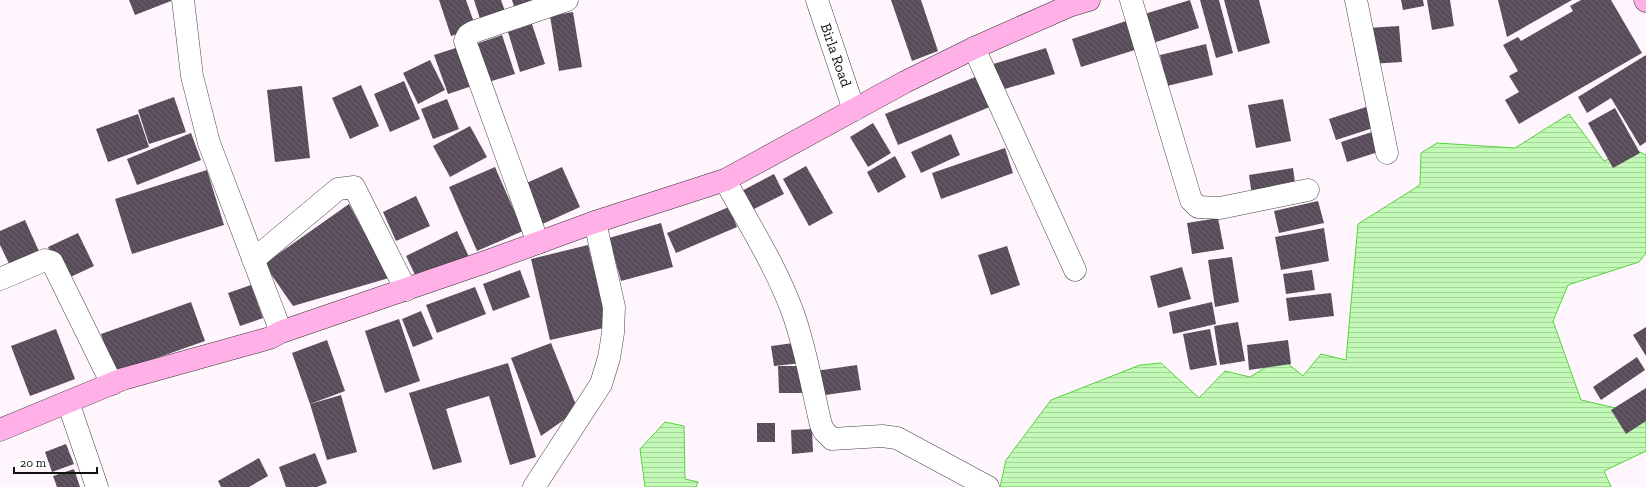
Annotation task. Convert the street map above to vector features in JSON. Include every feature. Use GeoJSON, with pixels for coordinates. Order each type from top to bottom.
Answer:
{"type":"FeatureCollection","features":[{"type":"Feature","properties":{"kind":"main road"},"geometry":{"type":"LineString","coordinates":[[0,430],[123,379],[270,338],[282,332],[406,290],[595,222],[725,180],[904,82],[974,48],[1069,6],[1089,0]]}},
{"type":"Feature","properties":{"kind":"street"},"geometry":{"type":"LineString","coordinates":[[184,0],[192,76],[209,143],[282,332]]}},
{"type":"Feature","properties":{"kind":"street"},"geometry":{"type":"LineString","coordinates":[[538,243],[465,41],[468,35],[473,32],[567,0]]}},
{"type":"Feature","properties":{"kind":"street","name":"Birla Road"},"geometry":{"type":"LineString","coordinates":[[817,0],[854,110]]}},
{"type":"Feature","properties":{"kind":"street"},"geometry":{"type":"LineString","coordinates":[[1131,0],[1191,200],[1198,207],[1220,208],[1308,190]]}},
{"type":"Feature","properties":{"kind":"street"},"geometry":{"type":"LineString","coordinates":[[1356,0],[1387,153]]}},
{"type":"Feature","properties":{"kind":"street"},"geometry":{"type":"LineString","coordinates":[[974,48],[1075,270]]}},
{"type":"Feature","properties":{"kind":"street"},"geometry":{"type":"LineString","coordinates":[[725,180],[781,284],[802,339],[821,426],[824,431],[832,439],[882,436],[897,438],[988,487]]}},
{"type":"Feature","properties":{"kind":"street"},"geometry":{"type":"LineString","coordinates":[[253,260],[338,189],[354,187],[406,290]]}},
{"type":"Feature","properties":{"kind":"street"},"geometry":{"type":"LineString","coordinates":[[534,487],[601,384],[609,358],[613,332],[614,307],[595,222]]}},
{"type":"Feature","properties":{"kind":"street"},"geometry":{"type":"LineString","coordinates":[[0,279],[45,260],[52,262],[112,384]]}},
{"type":"Feature","properties":{"kind":"street"},"geometry":{"type":"LineString","coordinates":[[68,402],[98,487]]}},
{"type":"Feature","properties":{"kind":"shaded area"},"geometry":{"type":"Polygon","coordinates":[[[1569,114],[1604,161],[1633,149],[1646,155],[1646,253],[1639,262],[1568,285],[1553,321],[1581,400],[1646,415],[1646,451],[1604,471],[1611,487],[1000,487],[1006,460],[1051,400],[1140,365],[1161,363],[1199,398],[1225,371],[1250,377],[1281,358],[1303,376],[1321,354],[1346,360],[1358,224],[1420,185],[1421,153],[1437,143],[1515,148],[1569,114]]]}},
{"type":"Feature","properties":{"kind":"shaded area"},"geometry":{"type":"Polygon","coordinates":[[[665,422],[684,426],[685,479],[698,482],[696,487],[645,487],[640,449],[665,422]]]}},
{"type":"Feature","properties":{"kind":"building"},"geometry":{"type":"Polygon","coordinates":[[[129,0],[171,0],[171,1],[135,15],[129,0]]]}},
{"type":"Feature","properties":{"kind":"building"},"geometry":{"type":"Polygon","coordinates":[[[439,0],[466,0],[476,28],[451,36],[439,0]]]}},
{"type":"Feature","properties":{"kind":"building"},"geometry":{"type":"Polygon","coordinates":[[[474,0],[501,0],[507,17],[482,25],[474,0]]]}},
{"type":"Feature","properties":{"kind":"building"},"geometry":{"type":"Polygon","coordinates":[[[512,0],[539,0],[516,13],[512,0]]]}},
{"type":"Feature","properties":{"kind":"building"},"geometry":{"type":"Polygon","coordinates":[[[891,0],[921,0],[938,51],[912,61],[891,0]]]}},
{"type":"Feature","properties":{"kind":"building"},"geometry":{"type":"Polygon","coordinates":[[[1190,0],[1199,28],[1147,45],[1138,16],[1190,0]]]}},
{"type":"Feature","properties":{"kind":"building"},"geometry":{"type":"Polygon","coordinates":[[[1200,0],[1219,0],[1233,53],[1216,58],[1200,0]]]}},
{"type":"Feature","properties":{"kind":"building"},"geometry":{"type":"Polygon","coordinates":[[[1224,0],[1259,0],[1270,43],[1238,52],[1224,0]]]}},
{"type":"Feature","properties":{"kind":"building"},"geometry":{"type":"Polygon","coordinates":[[[1401,0],[1423,0],[1424,6],[1403,10],[1401,0]]]}},
{"type":"Feature","properties":{"kind":"building"},"geometry":{"type":"Polygon","coordinates":[[[1427,0],[1450,0],[1454,26],[1432,30],[1427,0]]]}},
{"type":"Feature","properties":{"kind":"building"},"geometry":{"type":"Polygon","coordinates":[[[1498,0],[1572,0],[1507,37],[1498,0]]]}},
{"type":"Feature","properties":{"kind":"building"},"geometry":{"type":"Polygon","coordinates":[[[1581,0],[1611,0],[1642,53],[1519,124],[1505,100],[1519,92],[1509,76],[1518,71],[1503,45],[1518,37],[1521,41],[1573,11],[1570,6],[1581,0]]]}},
{"type":"Feature","properties":{"kind":"building"},"geometry":{"type":"Polygon","coordinates":[[[573,12],[582,67],[559,71],[550,16],[573,12]]]}},
{"type":"Feature","properties":{"kind":"building"},"geometry":{"type":"Polygon","coordinates":[[[1132,19],[1141,48],[1081,67],[1072,39],[1132,19]]]}},
{"type":"Feature","properties":{"kind":"building"},"geometry":{"type":"Polygon","coordinates":[[[532,24],[545,64],[520,72],[508,32],[532,24]]]}},
{"type":"Feature","properties":{"kind":"building"},"geometry":{"type":"Polygon","coordinates":[[[1399,26],[1402,62],[1370,64],[1367,28],[1399,26]]]}},
{"type":"Feature","properties":{"kind":"building"},"geometry":{"type":"Polygon","coordinates":[[[502,35],[515,74],[485,83],[473,45],[502,35]]]}},
{"type":"Feature","properties":{"kind":"building"},"geometry":{"type":"Polygon","coordinates":[[[1206,44],[1213,75],[1167,86],[1160,55],[1206,44]]]}},
{"type":"Feature","properties":{"kind":"building"},"geometry":{"type":"Polygon","coordinates":[[[465,45],[478,84],[448,94],[434,55],[465,45]]]}},
{"type":"Feature","properties":{"kind":"building"},"geometry":{"type":"Polygon","coordinates":[[[1046,48],[1055,74],[998,91],[990,65],[1046,48]]]}},
{"type":"Feature","properties":{"kind":"building"},"geometry":{"type":"Polygon","coordinates":[[[1646,55],[1646,142],[1640,146],[1611,98],[1587,113],[1578,97],[1646,55]]]}},
{"type":"Feature","properties":{"kind":"building"},"geometry":{"type":"Polygon","coordinates":[[[430,60],[445,90],[418,104],[403,73],[430,60]]]}},
{"type":"Feature","properties":{"kind":"building"},"geometry":{"type":"Polygon","coordinates":[[[980,75],[992,106],[898,145],[885,114],[980,75]]]}},
{"type":"Feature","properties":{"kind":"building"},"geometry":{"type":"Polygon","coordinates":[[[404,81],[420,119],[390,132],[374,94],[404,81]]]}},
{"type":"Feature","properties":{"kind":"building"},"geometry":{"type":"Polygon","coordinates":[[[361,85],[379,126],[350,139],[332,98],[361,85]]]}},
{"type":"Feature","properties":{"kind":"building"},"geometry":{"type":"Polygon","coordinates":[[[302,86],[310,158],[275,162],[267,90],[302,86]]]}},
{"type":"Feature","properties":{"kind":"building"},"geometry":{"type":"Polygon","coordinates":[[[174,97],[186,132],[149,144],[138,110],[174,97]]]}},
{"type":"Feature","properties":{"kind":"building"},"geometry":{"type":"Polygon","coordinates":[[[447,99],[459,129],[433,139],[421,109],[447,99]]]}},
{"type":"Feature","properties":{"kind":"building"},"geometry":{"type":"Polygon","coordinates":[[[1283,99],[1291,141],[1256,148],[1248,105],[1283,99]]]}},
{"type":"Feature","properties":{"kind":"building"},"geometry":{"type":"Polygon","coordinates":[[[1366,107],[1373,128],[1336,140],[1329,119],[1366,107]]]}},
{"type":"Feature","properties":{"kind":"building"},"geometry":{"type":"Polygon","coordinates":[[[1615,108],[1640,153],[1613,168],[1588,123],[1615,108]]]}},
{"type":"Feature","properties":{"kind":"building"},"geometry":{"type":"Polygon","coordinates":[[[138,114],[149,147],[108,162],[96,129],[138,114]]]}},
{"type":"Feature","properties":{"kind":"building"},"geometry":{"type":"Polygon","coordinates":[[[873,123],[891,153],[868,167],[850,137],[873,123]]]}},
{"type":"Feature","properties":{"kind":"building"},"geometry":{"type":"Polygon","coordinates":[[[470,126],[487,157],[450,177],[433,146],[470,126]]]}},
{"type":"Feature","properties":{"kind":"building"},"geometry":{"type":"Polygon","coordinates":[[[1372,132],[1378,152],[1347,162],[1341,142],[1372,132]]]}},
{"type":"Feature","properties":{"kind":"building"},"geometry":{"type":"Polygon","coordinates":[[[191,133],[201,160],[137,185],[127,159],[191,133]]]}},
{"type":"Feature","properties":{"kind":"building"},"geometry":{"type":"Polygon","coordinates":[[[951,134],[960,155],[921,173],[911,152],[951,134]]]}},
{"type":"Feature","properties":{"kind":"building"},"geometry":{"type":"Polygon","coordinates":[[[1005,148],[1013,173],[941,199],[932,173],[1005,148]]]}},
{"type":"Feature","properties":{"kind":"building"},"geometry":{"type":"Polygon","coordinates":[[[895,156],[906,177],[878,193],[867,172],[895,156]]]}},
{"type":"Feature","properties":{"kind":"building"},"geometry":{"type":"Polygon","coordinates":[[[806,166],[833,213],[809,226],[783,179],[806,166]]]}},
{"type":"Feature","properties":{"kind":"building"},"geometry":{"type":"Polygon","coordinates":[[[495,167],[523,231],[477,251],[449,187],[495,167]]]}},
{"type":"Feature","properties":{"kind":"building"},"geometry":{"type":"Polygon","coordinates":[[[562,167],[580,207],[538,226],[520,186],[562,167]]]}},
{"type":"Feature","properties":{"kind":"building"},"geometry":{"type":"Polygon","coordinates":[[[1293,168],[1296,190],[1252,196],[1249,175],[1293,168]]]}},
{"type":"Feature","properties":{"kind":"building"},"geometry":{"type":"Polygon","coordinates":[[[207,170],[224,225],[132,254],[115,199],[207,170]]]}},
{"type":"Feature","properties":{"kind":"building"},"geometry":{"type":"Polygon","coordinates":[[[774,174],[784,194],[746,213],[736,194],[774,174]]]}},
{"type":"Feature","properties":{"kind":"building"},"geometry":{"type":"Polygon","coordinates":[[[416,196],[430,226],[396,241],[383,212],[416,196]]]}},
{"type":"Feature","properties":{"kind":"building"},"geometry":{"type":"Polygon","coordinates":[[[1318,201],[1324,223],[1279,233],[1274,211],[1318,201]]]}},
{"type":"Feature","properties":{"kind":"building"},"geometry":{"type":"Polygon","coordinates":[[[349,204],[389,278],[293,306],[264,264],[349,204]]]}},
{"type":"Feature","properties":{"kind":"building"},"geometry":{"type":"Polygon","coordinates":[[[729,207],[737,227],[676,253],[667,233],[729,207]]]}},
{"type":"Feature","properties":{"kind":"building"},"geometry":{"type":"Polygon","coordinates":[[[1218,218],[1224,249],[1192,254],[1187,223],[1218,218]]]}},
{"type":"Feature","properties":{"kind":"building"},"geometry":{"type":"Polygon","coordinates":[[[25,220],[42,258],[13,272],[0,245],[0,231],[25,220]]]}},
{"type":"Feature","properties":{"kind":"building"},"geometry":{"type":"Polygon","coordinates":[[[661,223],[673,267],[621,281],[609,238],[661,223]]]}},
{"type":"Feature","properties":{"kind":"building"},"geometry":{"type":"Polygon","coordinates":[[[1324,228],[1329,261],[1281,270],[1275,237],[1324,228]]]}},
{"type":"Feature","properties":{"kind":"building"},"geometry":{"type":"Polygon","coordinates":[[[457,231],[469,257],[418,281],[406,256],[457,231]]]}},
{"type":"Feature","properties":{"kind":"building"},"geometry":{"type":"Polygon","coordinates":[[[78,233],[94,266],[64,280],[48,247],[78,233]]]}},
{"type":"Feature","properties":{"kind":"building"},"geometry":{"type":"Polygon","coordinates":[[[588,245],[608,327],[550,340],[531,259],[588,245]]]}},
{"type":"Feature","properties":{"kind":"building"},"geometry":{"type":"Polygon","coordinates":[[[1007,246],[1020,285],[991,295],[978,255],[1007,246]]]}},
{"type":"Feature","properties":{"kind":"building"},"geometry":{"type":"Polygon","coordinates":[[[1232,257],[1239,302],[1215,307],[1208,260],[1232,257]]]}},
{"type":"Feature","properties":{"kind":"building"},"geometry":{"type":"Polygon","coordinates":[[[1182,267],[1191,299],[1158,308],[1150,276],[1182,267]]]}},
{"type":"Feature","properties":{"kind":"building"},"geometry":{"type":"Polygon","coordinates":[[[520,270],[530,297],[493,311],[483,284],[520,270]]]}},
{"type":"Feature","properties":{"kind":"building"},"geometry":{"type":"Polygon","coordinates":[[[1312,270],[1315,290],[1286,294],[1283,274],[1312,270]]]}},
{"type":"Feature","properties":{"kind":"building"},"geometry":{"type":"Polygon","coordinates":[[[251,285],[263,318],[240,326],[228,293],[251,285]]]}},
{"type":"Feature","properties":{"kind":"building"},"geometry":{"type":"Polygon","coordinates":[[[475,287],[486,314],[437,333],[426,305],[475,287]]]}},
{"type":"Feature","properties":{"kind":"building"},"geometry":{"type":"Polygon","coordinates":[[[1331,293],[1334,316],[1289,321],[1286,298],[1331,293]]]}},
{"type":"Feature","properties":{"kind":"building"},"geometry":{"type":"Polygon","coordinates":[[[191,302],[205,341],[114,373],[101,334],[191,302]]]}},
{"type":"Feature","properties":{"kind":"building"},"geometry":{"type":"Polygon","coordinates":[[[1212,302],[1216,324],[1173,334],[1169,312],[1212,302]]]}},
{"type":"Feature","properties":{"kind":"building"},"geometry":{"type":"Polygon","coordinates":[[[421,311],[433,339],[413,347],[402,319],[421,311]]]}},
{"type":"Feature","properties":{"kind":"building"},"geometry":{"type":"Polygon","coordinates":[[[399,319],[420,381],[385,393],[365,331],[399,319]]]}},
{"type":"Feature","properties":{"kind":"building"},"geometry":{"type":"Polygon","coordinates":[[[1238,322],[1245,361],[1220,365],[1214,326],[1238,322]]]}},
{"type":"Feature","properties":{"kind":"building"},"geometry":{"type":"Polygon","coordinates":[[[1646,327],[1646,356],[1633,335],[1646,327]]]}},
{"type":"Feature","properties":{"kind":"building"},"geometry":{"type":"Polygon","coordinates":[[[56,329],[75,379],[30,396],[11,346],[56,329]]]}},
{"type":"Feature","properties":{"kind":"building"},"geometry":{"type":"Polygon","coordinates":[[[1210,329],[1217,365],[1190,370],[1183,334],[1210,329]]]}},
{"type":"Feature","properties":{"kind":"building"},"geometry":{"type":"Polygon","coordinates":[[[327,340],[345,391],[310,404],[292,353],[327,340]]]}},
{"type":"Feature","properties":{"kind":"building"},"geometry":{"type":"Polygon","coordinates":[[[1288,340],[1291,364],[1249,370],[1247,345],[1288,340]]]}},
{"type":"Feature","properties":{"kind":"building"},"geometry":{"type":"Polygon","coordinates":[[[801,342],[803,363],[774,366],[771,346],[801,342]]]}},
{"type":"Feature","properties":{"kind":"building"},"geometry":{"type":"Polygon","coordinates":[[[551,343],[578,410],[541,436],[511,358],[551,343]]]}},
{"type":"Feature","properties":{"kind":"building"},"geometry":{"type":"Polygon","coordinates":[[[1637,357],[1645,370],[1601,400],[1593,387],[1637,357]]]}},
{"type":"Feature","properties":{"kind":"building"},"geometry":{"type":"Polygon","coordinates":[[[508,363],[536,457],[510,465],[489,396],[446,409],[462,462],[433,470],[409,393],[508,363]]]}},
{"type":"Feature","properties":{"kind":"building"},"geometry":{"type":"Polygon","coordinates":[[[857,365],[861,390],[818,396],[815,371],[857,365]]]}},
{"type":"Feature","properties":{"kind":"building"},"geometry":{"type":"Polygon","coordinates":[[[778,366],[802,366],[803,393],[779,393],[778,366]]]}},
{"type":"Feature","properties":{"kind":"building"},"geometry":{"type":"Polygon","coordinates":[[[1646,388],[1646,421],[1626,434],[1611,410],[1646,388]]]}},
{"type":"Feature","properties":{"kind":"building"},"geometry":{"type":"Polygon","coordinates":[[[341,395],[357,452],[327,460],[310,404],[341,395]]]}},
{"type":"Feature","properties":{"kind":"building"},"geometry":{"type":"Polygon","coordinates":[[[757,423],[775,423],[775,442],[757,442],[757,423]]]}},
{"type":"Feature","properties":{"kind":"building"},"geometry":{"type":"Polygon","coordinates":[[[812,429],[813,452],[792,454],[791,430],[812,429]]]}},
{"type":"Feature","properties":{"kind":"building"},"geometry":{"type":"Polygon","coordinates":[[[66,444],[74,464],[52,472],[45,452],[66,444]]]}},
{"type":"Feature","properties":{"kind":"building"},"geometry":{"type":"Polygon","coordinates":[[[315,453],[327,483],[317,487],[286,487],[279,467],[315,453]]]}},
{"type":"Feature","properties":{"kind":"building"},"geometry":{"type":"Polygon","coordinates":[[[259,458],[268,476],[249,487],[221,487],[218,481],[259,458]]]}},
{"type":"Feature","properties":{"kind":"building"},"geometry":{"type":"Polygon","coordinates":[[[74,469],[80,487],[57,487],[53,476],[74,469]]]}}]}
